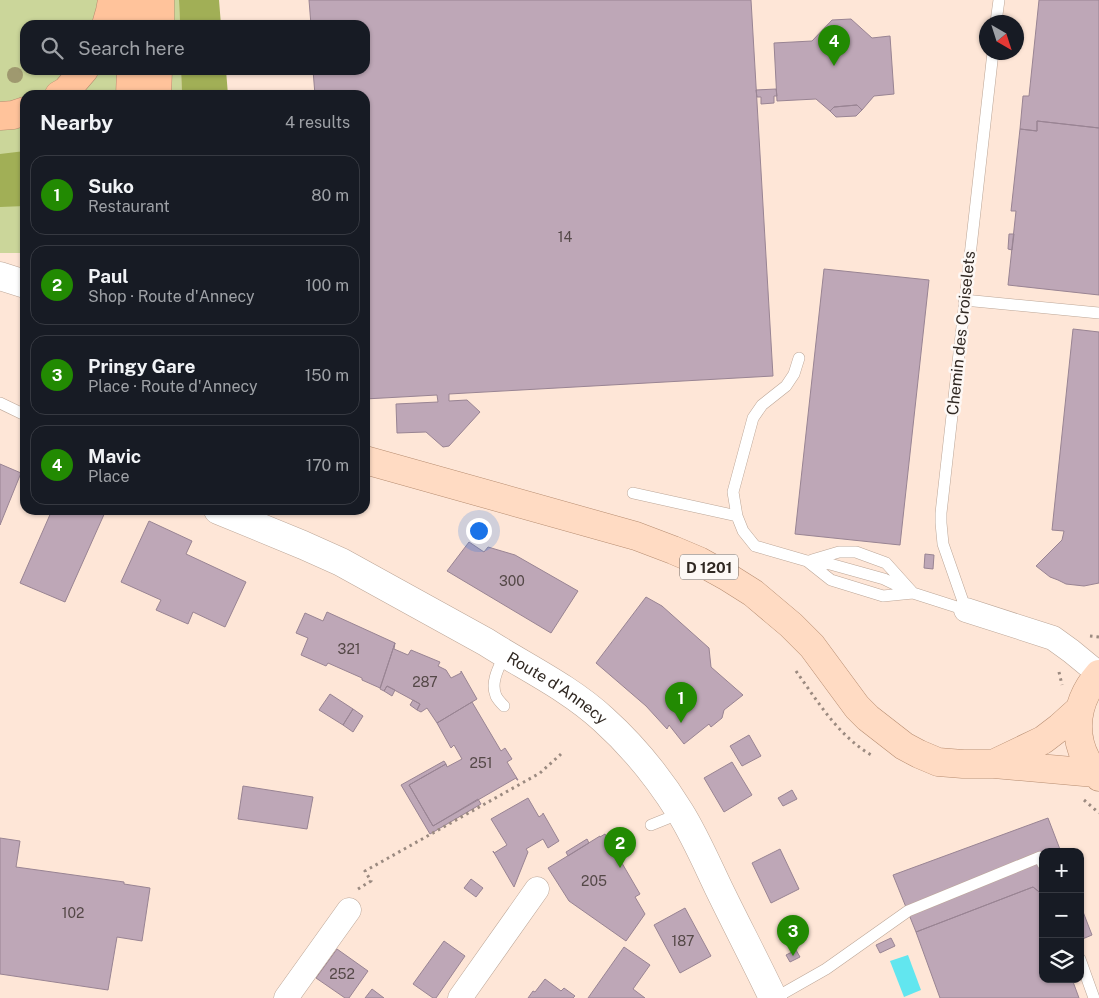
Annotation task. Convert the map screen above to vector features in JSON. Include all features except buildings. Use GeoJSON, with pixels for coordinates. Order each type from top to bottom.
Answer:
{"type":"FeatureCollection","features":[{"type":"Feature","properties":{"kind":"highway"},"geometry":{"type":"LineString","coordinates":[[107,20],[112,0]]}},
{"type":"Feature","properties":{"kind":"highway"},"geometry":{"type":"LineString","coordinates":[[132,0],[132,20]]}},
{"type":"Feature","properties":{"kind":"highway"},"geometry":{"type":"LineString","coordinates":[[160,0],[160,20]]}},
{"type":"Feature","properties":{"kind":"highway"},"geometry":{"type":"LineString","coordinates":[[67,90],[80,75]]}},
{"type":"Feature","properties":{"kind":"highway"},"geometry":{"type":"LineString","coordinates":[[130,90],[131,75]]}},
{"type":"Feature","properties":{"kind":"highway"},"geometry":{"type":"LineString","coordinates":[[157,90],[158,75]]}},
{"type":"Feature","properties":{"kind":"highway"},"geometry":{"type":"LineString","coordinates":[[0,116],[20,113]]}},
{"type":"Feature","properties":{"kind":"main road","name":"D 1201"},"geometry":{"type":"LineString","coordinates":[[370,461],[636,536],[673,550],[726,576],[753,593],[786,620],[812,646],[857,707],[904,746],[919,754],[938,762],[994,764],[1097,775]]}},
{"type":"Feature","properties":{"kind":"main road"},"geometry":{"type":"LineString","coordinates":[[1097,775],[1085,756],[1079,738],[1078,718],[1087,690],[1099,674]]}},
{"type":"Feature","properties":{"kind":"main road","name":"D 1201"},"geometry":{"type":"LineString","coordinates":[[994,764],[1043,740],[1080,709]]}},
{"type":"Feature","properties":{"kind":"street"},"geometry":{"type":"LineString","coordinates":[[0,266],[20,264]]}},
{"type":"Feature","properties":{"kind":"street"},"geometry":{"type":"LineString","coordinates":[[0,276],[20,282]]}},
{"type":"Feature","properties":{"kind":"street","name":"Route d'Annecy"},"geometry":{"type":"LineString","coordinates":[[230,515],[341,562],[531,668],[602,718],[627,743],[662,784],[681,814],[774,998]]}},
{"type":"Feature","properties":{"kind":"street"},"geometry":{"type":"LineString","coordinates":[[966,610],[1053,638],[1099,674]]}},
{"type":"Feature","properties":{"kind":"street"},"geometry":{"type":"LineString","coordinates":[[460,998],[537,888]]}},
{"type":"Feature","properties":{"kind":"street"},"geometry":{"type":"LineString","coordinates":[[286,998],[348,910]]}},
{"type":"Feature","properties":{"kind":"lane"},"geometry":{"type":"LineString","coordinates":[[997,15],[999,0]]}},
{"type":"Feature","properties":{"kind":"lane","name":"Chemin des Croiselets"},"geometry":{"type":"LineString","coordinates":[[966,610],[943,544],[941,524],[942,500],[992,60]]}},
{"type":"Feature","properties":{"kind":"lane"},"geometry":{"type":"LineString","coordinates":[[964,300],[1099,313]]}},
{"type":"Feature","properties":{"kind":"lane"},"geometry":{"type":"LineString","coordinates":[[799,358],[794,374],[786,386],[762,404],[753,418],[733,492],[737,516],[743,531],[755,546],[807,561],[830,564],[884,579],[913,593],[966,610]]}},
{"type":"Feature","properties":{"kind":"lane"},"geometry":{"type":"LineString","coordinates":[[0,403],[20,413]]}},
{"type":"Feature","properties":{"kind":"lane"},"geometry":{"type":"LineString","coordinates":[[633,493],[737,516]]}},
{"type":"Feature","properties":{"kind":"lane"},"geometry":{"type":"LineString","coordinates":[[807,561],[839,552],[856,552],[886,563],[913,593]]}},
{"type":"Feature","properties":{"kind":"lane"},"geometry":{"type":"LineString","coordinates":[[807,561],[831,580],[883,596],[913,593]]}},
{"type":"Feature","properties":{"kind":"lane"},"geometry":{"type":"LineString","coordinates":[[504,706],[496,697],[494,685],[497,670],[505,654]]}},
{"type":"Feature","properties":{"kind":"lane"},"geometry":{"type":"LineString","coordinates":[[651,825],[681,814]]}},
{"type":"Feature","properties":{"kind":"lane"},"geometry":{"type":"LineString","coordinates":[[774,998],[826,969],[908,910],[1039,857]]}},
{"type":"Feature","properties":{"kind":"lane"},"geometry":{"type":"LineString","coordinates":[[1084,970],[1094,998]]}},
{"type":"Feature","properties":{"kind":"path"},"geometry":{"type":"LineString","coordinates":[[794,669],[830,718],[846,735],[864,752],[881,761]]}},
{"type":"Feature","properties":{"kind":"path"},"geometry":{"type":"LineString","coordinates":[[371,881],[365,871],[540,773],[560,754]]}},
{"type":"Feature","properties":{"kind":"path"},"geometry":{"type":"LineString","coordinates":[[1081,797],[1099,813]]}},
{"type":"Feature","properties":{"kind":"green space"},"geometry":{"type":"Polygon","coordinates":[[[0,0],[179,0],[180,20],[20,20],[20,75],[181,75],[182,90],[20,90],[20,253],[0,253],[0,0]]]}},
{"type":"Feature","properties":{"kind":"green space"},"geometry":{"type":"Polygon","coordinates":[[[179,0],[219,0],[221,20],[180,20],[179,0]]]}},
{"type":"Feature","properties":{"kind":"green space"},"geometry":{"type":"Polygon","coordinates":[[[181,75],[226,75],[228,90],[182,90],[181,75]]]}},
{"type":"Feature","properties":{"kind":"green space"},"geometry":{"type":"Polygon","coordinates":[[[20,152],[20,206],[0,207],[0,154],[20,152]]]}},
{"type":"Feature","properties":{"kind":"water"},"geometry":{"type":"Polygon","coordinates":[[[908,955],[921,990],[904,997],[890,961],[908,955]]]}},
{"type":"Feature","properties":{"kind":"place","name":"Mavic"},"geometry":{"type":"Point","coordinates":[834,66]}},
{"type":"Feature","properties":{"kind":"place","name":"Suko"},"geometry":{"type":"Point","coordinates":[681,723]}},
{"type":"Feature","properties":{"kind":"place","name":"Paul"},"geometry":{"type":"Point","coordinates":[620,868]}},
{"type":"Feature","properties":{"kind":"place","name":"Pringy Gare"},"geometry":{"type":"Point","coordinates":[793,956]}}]}
